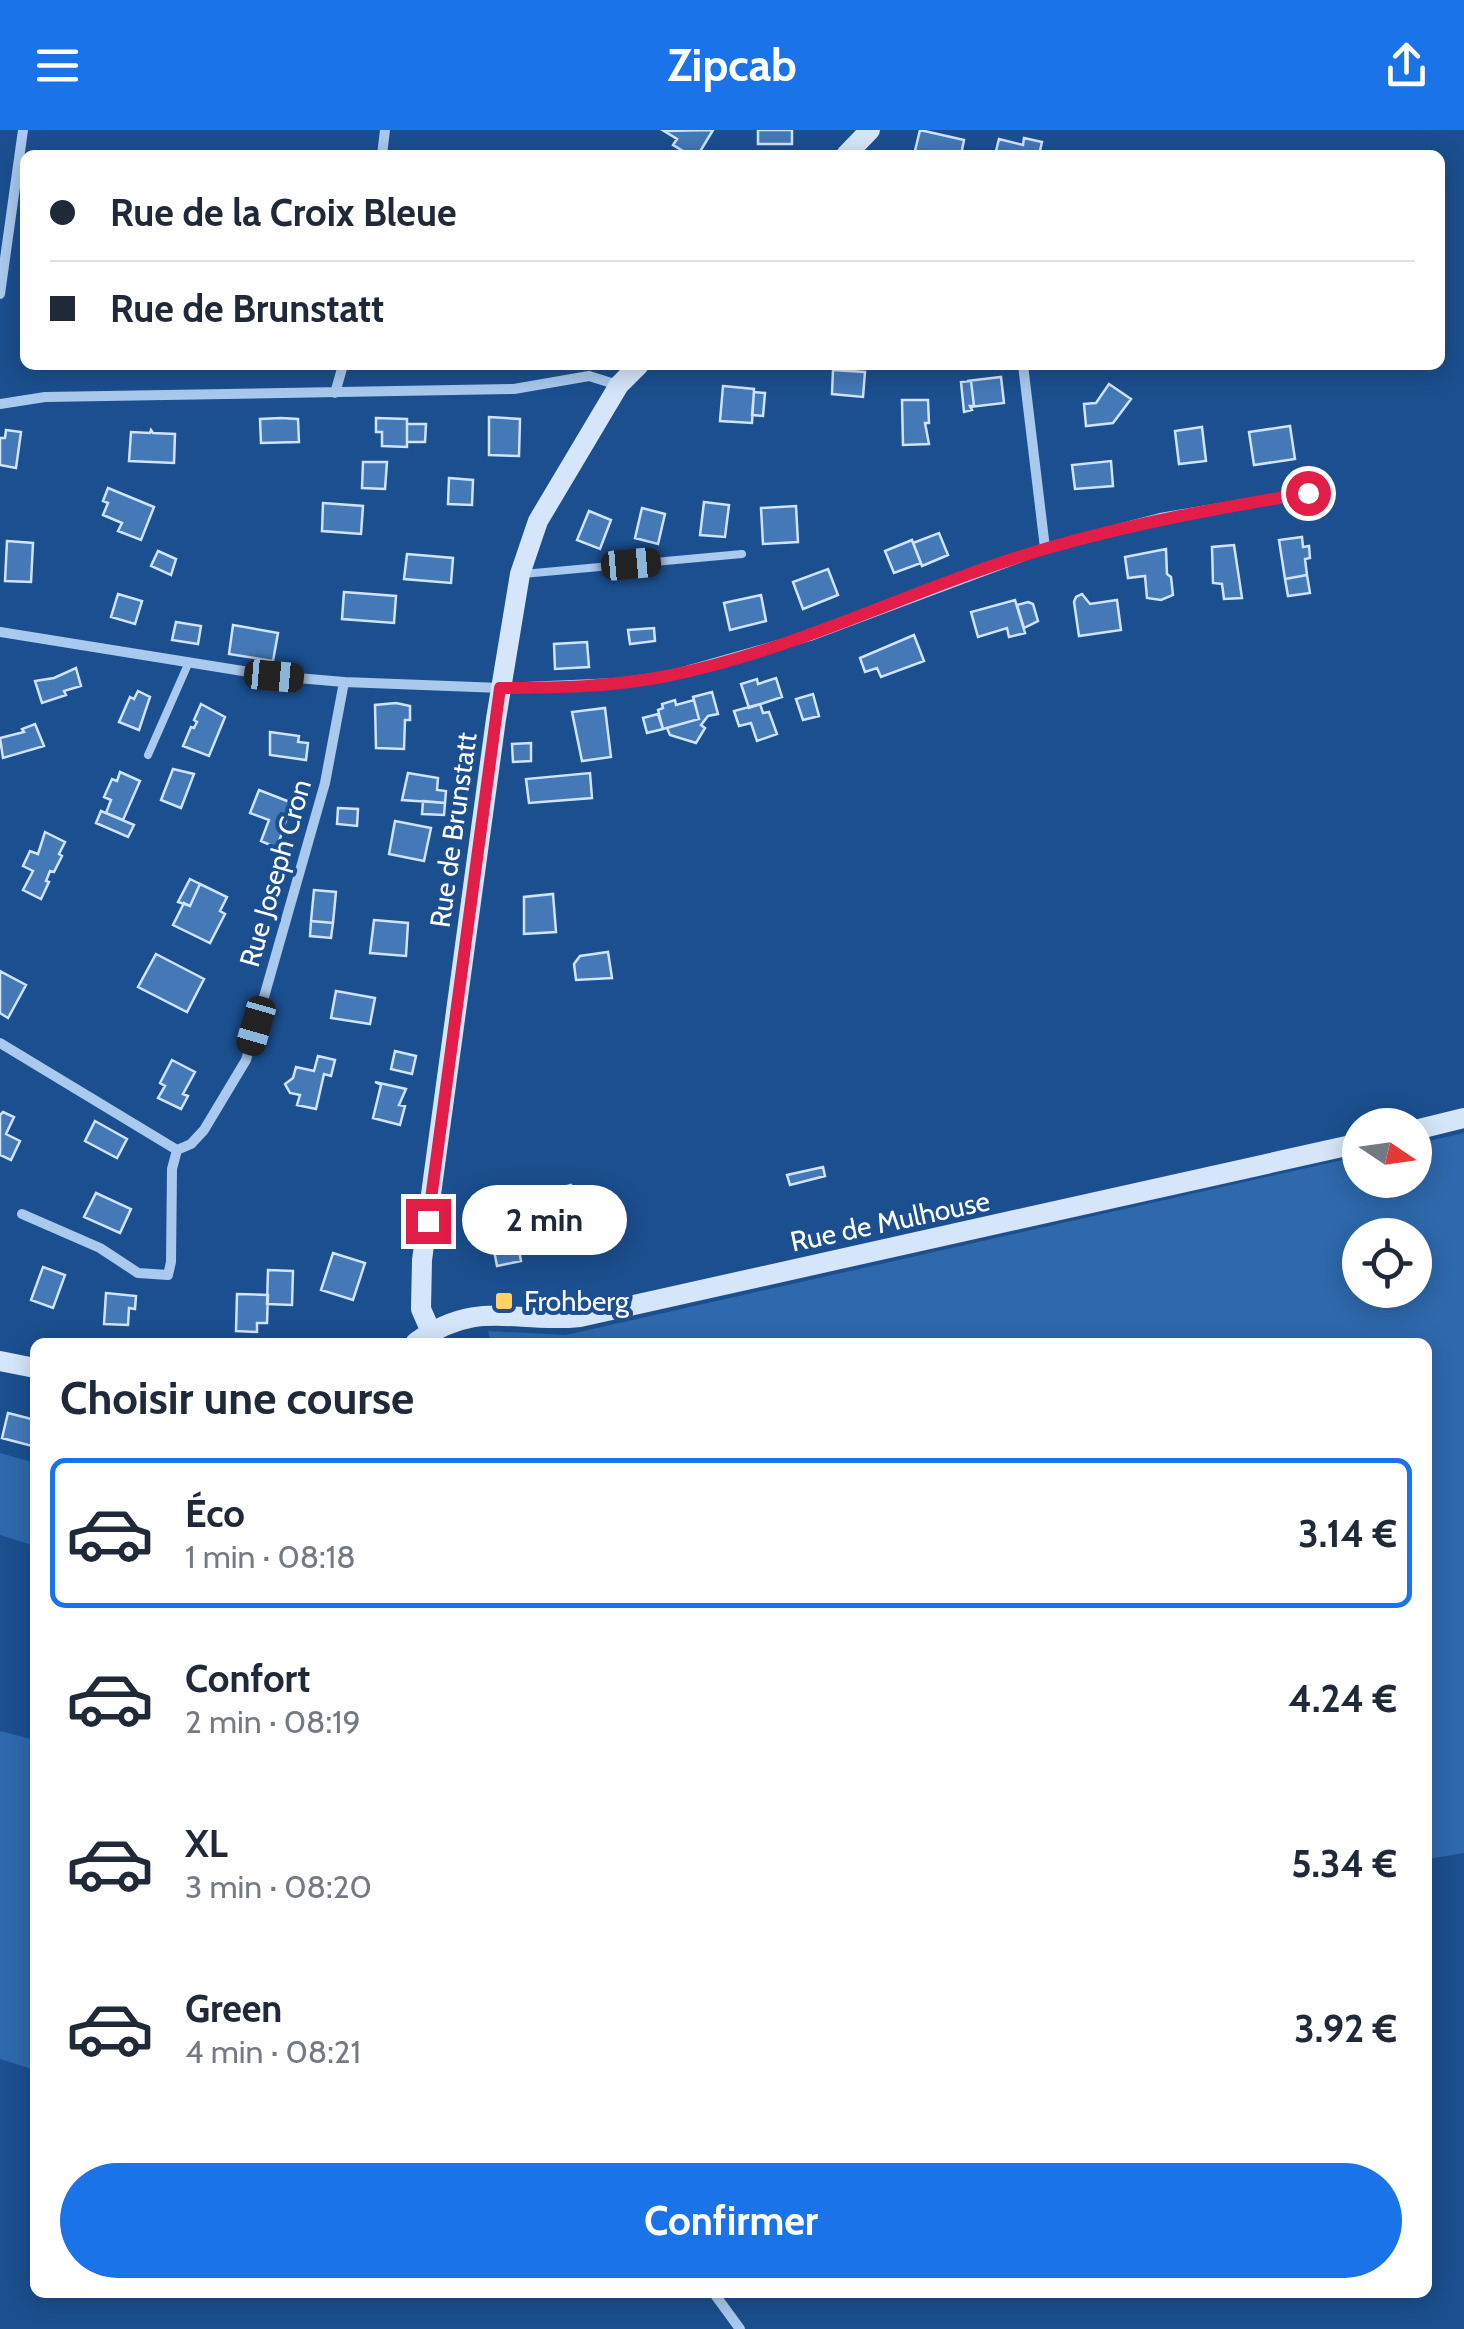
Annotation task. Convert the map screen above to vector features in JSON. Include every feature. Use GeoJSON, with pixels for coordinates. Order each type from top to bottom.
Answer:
{"type":"FeatureCollection","features":[{"type":"Feature","properties":{"kind":"main road"},"geometry":{"type":"LineString","coordinates":[[851,150],[870,130]]}},
{"type":"Feature","properties":{"kind":"main road","name":"Rue de Brunstatt"},"geometry":{"type":"LineString","coordinates":[[425,1338],[422,1260],[500,688],[520,574],[538,521],[619,385],[634,370]]}},
{"type":"Feature","properties":{"kind":"main road"},"geometry":{"type":"LineString","coordinates":[[1432,1126],[1464,1118]]}},
{"type":"Feature","properties":{"kind":"main road","name":"Rue de Mulhouse"},"geometry":{"type":"LineString","coordinates":[[428,1338],[490,1314],[580,1318],[1342,1147]]}},
{"type":"Feature","properties":{"kind":"street"},"geometry":{"type":"LineString","coordinates":[[0,294],[20,151]]}},
{"type":"Feature","properties":{"kind":"street"},"geometry":{"type":"LineString","coordinates":[[334,393],[341,370]]}},
{"type":"Feature","properties":{"kind":"street"},"geometry":{"type":"LineString","coordinates":[[1024,370],[1045,548]]}},
{"type":"Feature","properties":{"kind":"street"},"geometry":{"type":"LineString","coordinates":[[0,404],[46,396],[514,389],[590,376],[619,385]]}},
{"type":"Feature","properties":{"kind":"street"},"geometry":{"type":"LineString","coordinates":[[0,632],[274,676],[344,682],[560,688],[668,676],[810,636],[1045,548],[1160,518],[1308,493]]}},
{"type":"Feature","properties":{"kind":"street","name":"Rue Joseph Cron"},"geometry":{"type":"LineString","coordinates":[[177,1150],[204,1130],[246,1060],[325,783],[344,682]]}},
{"type":"Feature","properties":{"kind":"street"},"geometry":{"type":"LineString","coordinates":[[0,1043],[177,1150],[172,1168],[168,1276],[138,1273],[100,1248],[22,1214]]}},
{"type":"Feature","properties":{"kind":"street"},"geometry":{"type":"LineString","coordinates":[[718,2298],[740,2329]]}},
{"type":"Feature","properties":{"kind":"lane"},"geometry":{"type":"LineString","coordinates":[[520,574],[742,554]]}},
{"type":"Feature","properties":{"kind":"lane"},"geometry":{"type":"LineString","coordinates":[[148,755],[189,662]]}},
{"type":"Feature","properties":{"kind":"shaded area"},"geometry":{"type":"Polygon","coordinates":[[[1464,1133],[1464,1853],[1432,1858],[1432,1338],[490,1338],[488,1331],[566,1335],[1342,1160],[1342,1198],[1432,1198],[1432,1140],[1464,1133]]]}},
{"type":"Feature","properties":{"kind":"shaded area"},"geometry":{"type":"Polygon","coordinates":[[[0,1453],[30,1462],[30,1544],[0,1535],[0,1453]]]}},
{"type":"Feature","properties":{"kind":"shaded area"},"geometry":{"type":"Polygon","coordinates":[[[0,1731],[30,1739],[30,2068],[0,2059],[0,1731]]]}},
{"type":"Feature","properties":{"kind":"building"},"geometry":{"type":"Polygon","coordinates":[[[713,130],[701,150],[682,150],[673,145],[677,139],[664,131],[713,130]]]}},
{"type":"Feature","properties":{"kind":"building"},"geometry":{"type":"Polygon","coordinates":[[[758,130],[792,130],[792,144],[758,144],[758,130]]]}},
{"type":"Feature","properties":{"kind":"building"},"geometry":{"type":"Polygon","coordinates":[[[920,130],[964,140],[962,150],[915,150],[920,130]]]}},
{"type":"Feature","properties":{"kind":"building"},"geometry":{"type":"Polygon","coordinates":[[[1024,138],[1042,142],[1040,150],[996,150],[999,139],[1023,145],[1024,138]]]}},
{"type":"Feature","properties":{"kind":"building"},"geometry":{"type":"Polygon","coordinates":[[[833,370],[865,372],[863,397],[832,394],[833,370]]]}},
{"type":"Feature","properties":{"kind":"building"},"geometry":{"type":"Polygon","coordinates":[[[1001,377],[1004,403],[970,407],[974,406],[971,381],[967,381],[1001,377]]]}},
{"type":"Feature","properties":{"kind":"building"},"geometry":{"type":"Polygon","coordinates":[[[971,381],[974,406],[964,412],[961,382],[971,381]]]}},
{"type":"Feature","properties":{"kind":"building"},"geometry":{"type":"Polygon","coordinates":[[[1109,384],[1131,399],[1113,423],[1086,426],[1084,404],[1096,403],[1109,384]]]}},
{"type":"Feature","properties":{"kind":"building"},"geometry":{"type":"Polygon","coordinates":[[[723,386],[754,389],[752,423],[720,421],[723,386]]]}},
{"type":"Feature","properties":{"kind":"building"},"geometry":{"type":"Polygon","coordinates":[[[754,392],[765,393],[763,416],[752,415],[754,392]]]}},
{"type":"Feature","properties":{"kind":"building"},"geometry":{"type":"Polygon","coordinates":[[[902,400],[928,400],[929,423],[925,423],[929,444],[903,445],[902,400]]]}},
{"type":"Feature","properties":{"kind":"building"},"geometry":{"type":"Polygon","coordinates":[[[489,417],[520,419],[519,456],[489,455],[489,417]]]}},
{"type":"Feature","properties":{"kind":"building"},"geometry":{"type":"Polygon","coordinates":[[[376,418],[407,419],[407,447],[382,446],[376,418]]]}},
{"type":"Feature","properties":{"kind":"building"},"geometry":{"type":"Polygon","coordinates":[[[260,419],[298,419],[299,442],[261,443],[260,419]]]}},
{"type":"Feature","properties":{"kind":"building"},"geometry":{"type":"Polygon","coordinates":[[[407,424],[426,424],[425,442],[407,442],[407,424]]]}},
{"type":"Feature","properties":{"kind":"building"},"geometry":{"type":"Polygon","coordinates":[[[1290,426],[1295,459],[1254,465],[1249,432],[1290,426]]]}},
{"type":"Feature","properties":{"kind":"building"},"geometry":{"type":"Polygon","coordinates":[[[1202,427],[1206,461],[1179,464],[1175,431],[1202,427]]]}},
{"type":"Feature","properties":{"kind":"building"},"geometry":{"type":"Polygon","coordinates":[[[6,430],[21,432],[16,468],[0,465],[0,438],[5,438],[6,430]]]}},
{"type":"Feature","properties":{"kind":"building"},"geometry":{"type":"Polygon","coordinates":[[[131,432],[175,434],[174,463],[129,461],[131,432]]]}},
{"type":"Feature","properties":{"kind":"building"},"geometry":{"type":"Polygon","coordinates":[[[1111,461],[1113,486],[1075,489],[1072,465],[1111,461]]]}},
{"type":"Feature","properties":{"kind":"building"},"geometry":{"type":"Polygon","coordinates":[[[363,462],[387,462],[385,489],[362,488],[363,462]]]}},
{"type":"Feature","properties":{"kind":"building"},"geometry":{"type":"Polygon","coordinates":[[[449,478],[473,480],[472,505],[448,504],[449,478]]]}},
{"type":"Feature","properties":{"kind":"building"},"geometry":{"type":"Polygon","coordinates":[[[108,488],[154,507],[141,540],[118,531],[122,523],[103,515],[108,488]]]}},
{"type":"Feature","properties":{"kind":"building"},"geometry":{"type":"Polygon","coordinates":[[[704,502],[729,505],[725,537],[700,535],[704,502]]]}},
{"type":"Feature","properties":{"kind":"building"},"geometry":{"type":"Polygon","coordinates":[[[323,503],[363,506],[361,534],[322,531],[323,503]]]}},
{"type":"Feature","properties":{"kind":"building"},"geometry":{"type":"Polygon","coordinates":[[[796,506],[798,542],[763,544],[761,508],[796,506]]]}},
{"type":"Feature","properties":{"kind":"building"},"geometry":{"type":"Polygon","coordinates":[[[642,508],[665,514],[658,544],[635,538],[642,508]]]}},
{"type":"Feature","properties":{"kind":"building"},"geometry":{"type":"Polygon","coordinates":[[[589,511],[611,520],[600,549],[577,540],[589,511]]]}},
{"type":"Feature","properties":{"kind":"building"},"geometry":{"type":"Polygon","coordinates":[[[939,533],[948,555],[922,566],[913,543],[939,533]]]}},
{"type":"Feature","properties":{"kind":"building"},"geometry":{"type":"Polygon","coordinates":[[[1302,537],[1303,547],[1309,546],[1310,558],[1305,559],[1307,575],[1285,579],[1279,540],[1302,537]]]}},
{"type":"Feature","properties":{"kind":"building"},"geometry":{"type":"Polygon","coordinates":[[[912,540],[921,563],[894,573],[885,551],[912,540]]]}},
{"type":"Feature","properties":{"kind":"building"},"geometry":{"type":"Polygon","coordinates":[[[7,541],[33,543],[31,582],[5,581],[7,541]]]}},
{"type":"Feature","properties":{"kind":"building"},"geometry":{"type":"Polygon","coordinates":[[[1234,545],[1242,598],[1224,599],[1222,584],[1213,583],[1212,547],[1234,545]]]}},
{"type":"Feature","properties":{"kind":"building"},"geometry":{"type":"Polygon","coordinates":[[[1166,549],[1173,595],[1161,600],[1147,598],[1145,576],[1128,578],[1125,557],[1166,549]]]}},
{"type":"Feature","properties":{"kind":"building"},"geometry":{"type":"Polygon","coordinates":[[[158,551],[176,559],[171,575],[151,566],[158,551]]]}},
{"type":"Feature","properties":{"kind":"building"},"geometry":{"type":"Polygon","coordinates":[[[407,554],[453,558],[451,583],[404,579],[407,554]]]}},
{"type":"Feature","properties":{"kind":"building"},"geometry":{"type":"Polygon","coordinates":[[[828,569],[838,595],[803,609],[793,582],[828,569]]]}},
{"type":"Feature","properties":{"kind":"building"},"geometry":{"type":"Polygon","coordinates":[[[1307,575],[1310,593],[1288,596],[1285,579],[1307,575]]]}},
{"type":"Feature","properties":{"kind":"building"},"geometry":{"type":"Polygon","coordinates":[[[344,592],[396,596],[394,623],[342,619],[344,592]]]}},
{"type":"Feature","properties":{"kind":"building"},"geometry":{"type":"Polygon","coordinates":[[[118,594],[142,601],[135,624],[111,617],[118,594]]]}},
{"type":"Feature","properties":{"kind":"building"},"geometry":{"type":"Polygon","coordinates":[[[1082,594],[1090,604],[1117,600],[1121,630],[1079,636],[1074,602],[1082,594]]]}},
{"type":"Feature","properties":{"kind":"building"},"geometry":{"type":"Polygon","coordinates":[[[761,595],[766,621],[730,630],[724,603],[761,595]]]}},
{"type":"Feature","properties":{"kind":"building"},"geometry":{"type":"Polygon","coordinates":[[[1015,600],[1025,633],[1009,637],[1007,628],[978,637],[971,612],[1015,600]]]}},
{"type":"Feature","properties":{"kind":"building"},"geometry":{"type":"Polygon","coordinates":[[[1033,604],[1038,621],[1024,628],[1017,605],[1033,604]]]}},
{"type":"Feature","properties":{"kind":"building"},"geometry":{"type":"Polygon","coordinates":[[[176,622],[201,626],[198,644],[172,640],[176,622]]]}},
{"type":"Feature","properties":{"kind":"building"},"geometry":{"type":"Polygon","coordinates":[[[233,625],[278,633],[273,661],[229,654],[233,625]]]}},
{"type":"Feature","properties":{"kind":"building"},"geometry":{"type":"Polygon","coordinates":[[[654,628],[655,641],[630,644],[628,630],[654,628]]]}},
{"type":"Feature","properties":{"kind":"building"},"geometry":{"type":"Polygon","coordinates":[[[914,635],[924,661],[881,677],[877,668],[865,672],[860,658],[914,635]]]}},
{"type":"Feature","properties":{"kind":"building"},"geometry":{"type":"Polygon","coordinates":[[[587,642],[589,667],[555,669],[554,644],[587,642]]]}},
{"type":"Feature","properties":{"kind":"building"},"geometry":{"type":"Polygon","coordinates":[[[76,668],[81,686],[42,703],[35,681],[76,668]]]}},
{"type":"Feature","properties":{"kind":"building"},"geometry":{"type":"Polygon","coordinates":[[[776,678],[782,697],[749,708],[741,684],[776,678]]]}},
{"type":"Feature","properties":{"kind":"building"},"geometry":{"type":"Polygon","coordinates":[[[138,691],[150,697],[139,730],[119,722],[130,697],[134,699],[138,691]]]}},
{"type":"Feature","properties":{"kind":"building"},"geometry":{"type":"Polygon","coordinates":[[[712,692],[718,714],[708,716],[701,725],[705,728],[696,743],[670,735],[667,728],[699,719],[693,697],[712,692]]]}},
{"type":"Feature","properties":{"kind":"building"},"geometry":{"type":"Polygon","coordinates":[[[813,694],[819,716],[803,720],[796,699],[813,694]]]}},
{"type":"Feature","properties":{"kind":"building"},"geometry":{"type":"Polygon","coordinates":[[[675,700],[676,705],[694,700],[699,719],[663,729],[658,710],[663,708],[662,704],[675,700]]]}},
{"type":"Feature","properties":{"kind":"building"},"geometry":{"type":"Polygon","coordinates":[[[201,704],[225,717],[209,756],[183,746],[197,722],[194,720],[201,704]]]}},
{"type":"Feature","properties":{"kind":"building"},"geometry":{"type":"Polygon","coordinates":[[[760,704],[763,713],[769,712],[777,734],[757,741],[751,723],[739,726],[734,711],[760,704]]]}},
{"type":"Feature","properties":{"kind":"building"},"geometry":{"type":"Polygon","coordinates":[[[375,705],[410,706],[410,720],[405,720],[404,749],[376,748],[375,705]]]}},
{"type":"Feature","properties":{"kind":"building"},"geometry":{"type":"Polygon","coordinates":[[[605,708],[611,757],[582,761],[572,712],[605,708]]]}},
{"type":"Feature","properties":{"kind":"building"},"geometry":{"type":"Polygon","coordinates":[[[658,714],[663,729],[647,733],[643,718],[658,714]]]}},
{"type":"Feature","properties":{"kind":"building"},"geometry":{"type":"Polygon","coordinates":[[[35,724],[44,746],[3,758],[0,738],[24,732],[22,729],[35,724]]]}},
{"type":"Feature","properties":{"kind":"building"},"geometry":{"type":"Polygon","coordinates":[[[270,732],[299,736],[298,742],[308,743],[306,760],[270,755],[270,732]]]}},
{"type":"Feature","properties":{"kind":"building"},"geometry":{"type":"Polygon","coordinates":[[[531,743],[531,761],[513,762],[512,744],[531,743]]]}},
{"type":"Feature","properties":{"kind":"building"},"geometry":{"type":"Polygon","coordinates":[[[173,769],[194,774],[181,808],[161,800],[173,769]]]}},
{"type":"Feature","properties":{"kind":"building"},"geometry":{"type":"Polygon","coordinates":[[[120,772],[140,781],[123,820],[106,813],[111,800],[104,797],[120,772]]]}},
{"type":"Feature","properties":{"kind":"building"},"geometry":{"type":"Polygon","coordinates":[[[408,773],[438,778],[437,790],[446,791],[445,803],[402,800],[408,773]]]}},
{"type":"Feature","properties":{"kind":"building"},"geometry":{"type":"Polygon","coordinates":[[[590,773],[592,798],[529,803],[526,779],[590,773]]]}},
{"type":"Feature","properties":{"kind":"building"},"geometry":{"type":"Polygon","coordinates":[[[259,790],[295,804],[277,848],[261,841],[269,820],[250,813],[259,790]]]}},
{"type":"Feature","properties":{"kind":"building"},"geometry":{"type":"Polygon","coordinates":[[[423,801],[445,803],[444,815],[422,814],[423,801]]]}},
{"type":"Feature","properties":{"kind":"building"},"geometry":{"type":"Polygon","coordinates":[[[338,808],[358,809],[357,826],[337,824],[338,808]]]}},
{"type":"Feature","properties":{"kind":"building"},"geometry":{"type":"Polygon","coordinates":[[[101,811],[134,825],[128,837],[96,823],[101,811]]]}},
{"type":"Feature","properties":{"kind":"building"},"geometry":{"type":"Polygon","coordinates":[[[395,821],[431,828],[424,861],[389,854],[395,821]]]}},
{"type":"Feature","properties":{"kind":"building"},"geometry":{"type":"Polygon","coordinates":[[[45,832],[65,842],[41,899],[23,890],[33,871],[23,866],[30,851],[38,854],[45,832]]]}},
{"type":"Feature","properties":{"kind":"building"},"geometry":{"type":"Polygon","coordinates":[[[190,879],[200,884],[190,906],[178,902],[190,879]]]}},
{"type":"Feature","properties":{"kind":"building"},"geometry":{"type":"Polygon","coordinates":[[[200,884],[227,897],[220,911],[225,914],[210,943],[173,925],[184,903],[190,906],[200,884]]]}},
{"type":"Feature","properties":{"kind":"building"},"geometry":{"type":"Polygon","coordinates":[[[314,890],[336,892],[333,923],[311,921],[314,890]]]}},
{"type":"Feature","properties":{"kind":"building"},"geometry":{"type":"Polygon","coordinates":[[[553,894],[556,932],[524,934],[524,897],[553,894]]]}},
{"type":"Feature","properties":{"kind":"building"},"geometry":{"type":"Polygon","coordinates":[[[374,920],[408,923],[406,956],[370,953],[374,920]]]}},
{"type":"Feature","properties":{"kind":"building"},"geometry":{"type":"Polygon","coordinates":[[[311,921],[333,923],[331,938],[310,936],[311,921]]]}},
{"type":"Feature","properties":{"kind":"building"},"geometry":{"type":"Polygon","coordinates":[[[608,952],[612,978],[576,980],[574,964],[580,956],[608,952]]]}},
{"type":"Feature","properties":{"kind":"building"},"geometry":{"type":"Polygon","coordinates":[[[156,954],[204,979],[187,1012],[138,987],[156,954]]]}},
{"type":"Feature","properties":{"kind":"building"},"geometry":{"type":"Polygon","coordinates":[[[0,971],[26,985],[8,1018],[0,1013],[0,971]]]}},
{"type":"Feature","properties":{"kind":"building"},"geometry":{"type":"Polygon","coordinates":[[[336,991],[375,998],[370,1024],[331,1018],[336,991]]]}},
{"type":"Feature","properties":{"kind":"building"},"geometry":{"type":"Polygon","coordinates":[[[395,1051],[416,1056],[412,1074],[391,1069],[395,1051]]]}},
{"type":"Feature","properties":{"kind":"building"},"geometry":{"type":"Polygon","coordinates":[[[318,1056],[335,1060],[331,1076],[324,1074],[316,1109],[297,1105],[300,1095],[290,1093],[285,1084],[293,1078],[296,1067],[314,1071],[318,1056]]]}},
{"type":"Feature","properties":{"kind":"building"},"geometry":{"type":"Polygon","coordinates":[[[172,1060],[195,1072],[183,1094],[188,1096],[181,1109],[158,1098],[165,1086],[160,1083],[172,1060]]]}},
{"type":"Feature","properties":{"kind":"building"},"geometry":{"type":"Polygon","coordinates":[[[375,1082],[406,1089],[399,1105],[405,1106],[400,1125],[373,1118],[381,1085],[375,1082]]]}},
{"type":"Feature","properties":{"kind":"building"},"geometry":{"type":"Polygon","coordinates":[[[3,1112],[14,1117],[6,1134],[20,1141],[11,1160],[0,1155],[3,1112]]]}},
{"type":"Feature","properties":{"kind":"building"},"geometry":{"type":"Polygon","coordinates":[[[95,1121],[127,1139],[117,1158],[85,1141],[95,1121]]]}},
{"type":"Feature","properties":{"kind":"building"},"geometry":{"type":"Polygon","coordinates":[[[823,1167],[825,1176],[790,1185],[787,1175],[823,1167]]]}},
{"type":"Feature","properties":{"kind":"building"},"geometry":{"type":"Polygon","coordinates":[[[571,1185],[584,1230],[561,1236],[548,1191],[571,1185]]]}},
{"type":"Feature","properties":{"kind":"building"},"geometry":{"type":"Polygon","coordinates":[[[96,1193],[131,1209],[120,1233],[84,1217],[96,1193]]]}},
{"type":"Feature","properties":{"kind":"building"},"geometry":{"type":"Polygon","coordinates":[[[511,1206],[521,1261],[497,1266],[491,1235],[485,1236],[480,1212],[511,1206]]]}},
{"type":"Feature","properties":{"kind":"building"},"geometry":{"type":"Polygon","coordinates":[[[333,1253],[365,1263],[353,1300],[321,1290],[333,1253]]]}},
{"type":"Feature","properties":{"kind":"building"},"geometry":{"type":"Polygon","coordinates":[[[43,1267],[65,1275],[53,1308],[31,1300],[43,1267]]]}},
{"type":"Feature","properties":{"kind":"building"},"geometry":{"type":"Polygon","coordinates":[[[268,1270],[293,1271],[292,1305],[267,1304],[268,1270]]]}},
{"type":"Feature","properties":{"kind":"building"},"geometry":{"type":"Polygon","coordinates":[[[106,1293],[136,1296],[135,1309],[129,1308],[128,1325],[104,1324],[106,1293]]]}},
{"type":"Feature","properties":{"kind":"building"},"geometry":{"type":"Polygon","coordinates":[[[237,1294],[268,1295],[267,1323],[257,1323],[257,1332],[236,1331],[237,1294]]]}},
{"type":"Feature","properties":{"kind":"building"},"geometry":{"type":"Polygon","coordinates":[[[8,1413],[30,1419],[30,1445],[2,1438],[8,1413]]]}},
{"type":"Feature","properties":{"kind":"place","name":"Frohberg"},"geometry":{"type":"Point","coordinates":[504,1301]}},
{"type":"Feature","properties":{"kind":"route"},"geometry":{"type":"LineString","coordinates":[[428,1221],[500,688],[560,688],[668,676],[810,636],[1045,548],[1160,518],[1308,493]]}}]}
